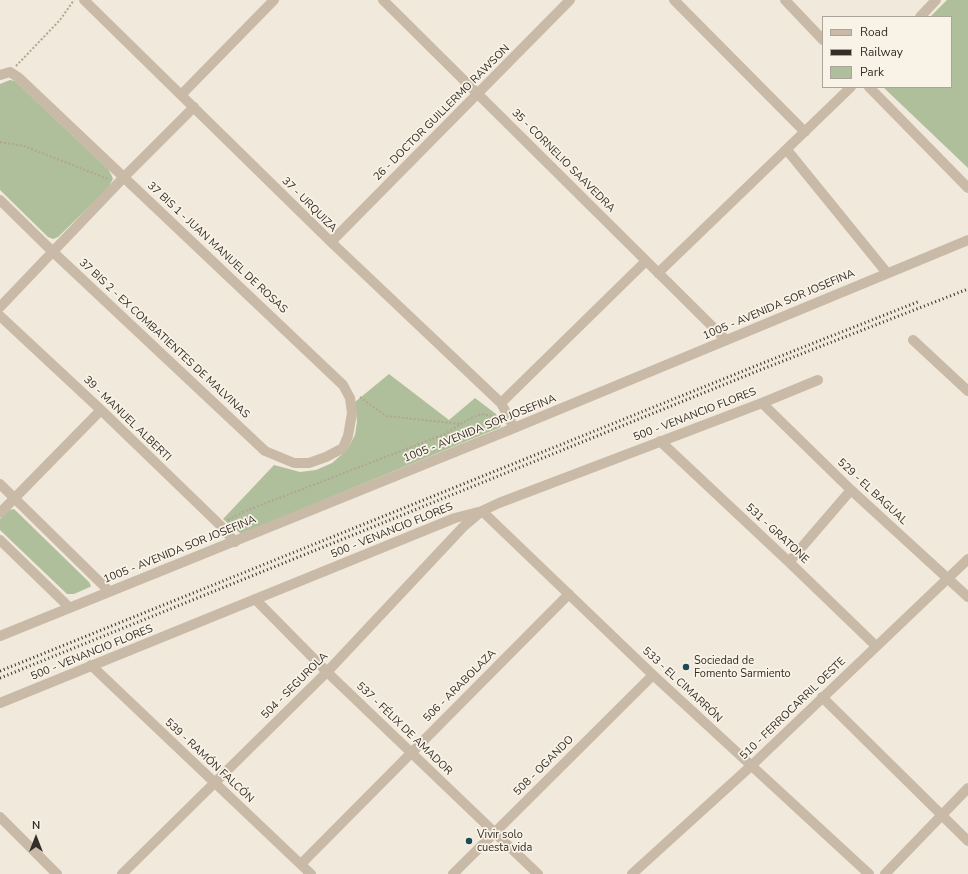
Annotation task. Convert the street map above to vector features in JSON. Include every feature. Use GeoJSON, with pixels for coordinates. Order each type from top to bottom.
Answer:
{"type":"FeatureCollection","features":[{"type":"Feature","properties":{"kind":"street","name":"37 - URQUIZA"},"geometry":{"type":"LineString","coordinates":[[84,0],[182,94],[331,242],[501,403],[512,424]]}},
{"type":"Feature","properties":{"kind":"street"},"geometry":{"type":"LineString","coordinates":[[182,94],[274,0]]}},
{"type":"Feature","properties":{"kind":"street","name":"35 - CORNELIO SAAVEDRA"},"geometry":{"type":"LineString","coordinates":[[383,0],[726,340]]}},
{"type":"Feature","properties":{"kind":"street","name":"26 - DOCTOR GUILLERMO RAWSON"},"geometry":{"type":"LineString","coordinates":[[331,242],[570,0]]}},
{"type":"Feature","properties":{"kind":"street"},"geometry":{"type":"LineString","coordinates":[[674,0],[805,132]]}},
{"type":"Feature","properties":{"kind":"street"},"geometry":{"type":"LineString","coordinates":[[785,0],[822,39]]}},
{"type":"Feature","properties":{"kind":"street"},"geometry":{"type":"LineString","coordinates":[[921,16],[936,0]]}},
{"type":"Feature","properties":{"kind":"street","name":"37 BIS 1 - JUAN MANUEL DE ROSAS"},"geometry":{"type":"LineString","coordinates":[[5,74],[25,84],[121,180],[343,385],[350,398],[352,413],[348,436],[343,448],[326,458]]}},
{"type":"Feature","properties":{"kind":"street"},"geometry":{"type":"LineString","coordinates":[[658,273],[850,88]]}},
{"type":"Feature","properties":{"kind":"street"},"geometry":{"type":"LineString","coordinates":[[870,88],[968,188]]}},
{"type":"Feature","properties":{"kind":"street"},"geometry":{"type":"LineString","coordinates":[[0,308],[52,251],[194,107]]}},
{"type":"Feature","properties":{"kind":"street"},"geometry":{"type":"LineString","coordinates":[[787,150],[887,273]]}},
{"type":"Feature","properties":{"kind":"street","name":"37 BIS 2 - EX COMBATIENTES DE MALVINAS"},"geometry":{"type":"LineString","coordinates":[[0,200],[52,251],[266,451],[294,463],[309,463],[326,458]]}},
{"type":"Feature","properties":{"kind":"street","name":"1005 - AVENIDA SOR JOSEFINA"},"geometry":{"type":"LineString","coordinates":[[0,636],[109,591],[235,542],[512,424],[726,340],[968,240]]}},
{"type":"Feature","properties":{"kind":"street"},"geometry":{"type":"LineString","coordinates":[[501,403],[646,261]]}},
{"type":"Feature","properties":{"kind":"street","name":"39 - MANUEL ALBERTI"},"geometry":{"type":"LineString","coordinates":[[0,316],[101,410],[220,525],[235,542]]}},
{"type":"Feature","properties":{"kind":"street"},"geometry":{"type":"LineString","coordinates":[[914,340],[968,391]]}},
{"type":"Feature","properties":{"kind":"street","name":"500 - VENANCIO FLORES"},"geometry":{"type":"LineString","coordinates":[[0,703],[455,518],[482,511],[506,500],[762,403],[818,380]]}},
{"type":"Feature","properties":{"kind":"street","name":"529 - EL BAGUAL"},"geometry":{"type":"LineString","coordinates":[[762,403],[851,490],[968,597]]}},
{"type":"Feature","properties":{"kind":"street"},"geometry":{"type":"LineString","coordinates":[[0,513],[101,410]]}},
{"type":"Feature","properties":{"kind":"street","name":"531 - GRATONE"},"geometry":{"type":"LineString","coordinates":[[660,441],[876,646]]}},
{"type":"Feature","properties":{"kind":"street"},"geometry":{"type":"LineString","coordinates":[[0,484],[109,591]]}},
{"type":"Feature","properties":{"kind":"street"},"geometry":{"type":"LineString","coordinates":[[789,562],[851,490]]}},
{"type":"Feature","properties":{"kind":"street","name":"533 - EL CIMARRÓN"},"geometry":{"type":"LineString","coordinates":[[482,511],[653,675],[869,874]]}},
{"type":"Feature","properties":{"kind":"street","name":"504 - SEGUROLA"},"geometry":{"type":"LineString","coordinates":[[122,874],[327,672],[463,527],[482,511]]}},
{"type":"Feature","properties":{"kind":"street"},"geometry":{"type":"LineString","coordinates":[[0,540],[69,607]]}},
{"type":"Feature","properties":{"kind":"street","name":"510 - FERROCARRIL OESTE"},"geometry":{"type":"LineString","coordinates":[[632,874],[751,766],[968,559]]}},
{"type":"Feature","properties":{"kind":"street","name":"506 - ARABOLAZA"},"geometry":{"type":"LineString","coordinates":[[301,864],[569,594]]}},
{"type":"Feature","properties":{"kind":"street","name":"537 - FÉLIX DE AMADOR"},"geometry":{"type":"LineString","coordinates":[[255,600],[327,672],[538,874]]}},
{"type":"Feature","properties":{"kind":"street","name":"539 - RAMÓN FALCÓN"},"geometry":{"type":"LineString","coordinates":[[92,665],[311,874]]}},
{"type":"Feature","properties":{"kind":"street","name":"508 - OGANDO"},"geometry":{"type":"LineString","coordinates":[[453,874],[653,675]]}},
{"type":"Feature","properties":{"kind":"street"},"geometry":{"type":"LineString","coordinates":[[822,697],[968,841]]}},
{"type":"Feature","properties":{"kind":"street"},"geometry":{"type":"LineString","coordinates":[[885,874],[968,788]]}},
{"type":"Feature","properties":{"kind":"street"},"geometry":{"type":"LineString","coordinates":[[0,817],[57,874]]}},
{"type":"Feature","properties":{"kind":"path"},"geometry":{"type":"LineString","coordinates":[[5,74],[60,20],[74,0]]}},
{"type":"Feature","properties":{"kind":"path"},"geometry":{"type":"LineString","coordinates":[[0,142],[24,146],[121,180]]}},
{"type":"Feature","properties":{"kind":"path"},"geometry":{"type":"LineString","coordinates":[[343,385],[386,416],[461,424]]}},
{"type":"Feature","properties":{"kind":"path"},"geometry":{"type":"LineString","coordinates":[[220,525],[243,512],[445,434],[471,418],[482,414],[512,424]]}},
{"type":"Feature","properties":{"kind":"green space"},"geometry":{"type":"Polygon","coordinates":[[[947,0],[968,0],[968,168],[884,88],[952,88],[952,16],[931,16],[947,0]]]}},
{"type":"Feature","properties":{"kind":"green space"},"geometry":{"type":"Polygon","coordinates":[[[10,80],[15,81],[108,169],[113,179],[108,188],[58,237],[53,239],[48,237],[0,190],[0,84],[10,80]]]}},
{"type":"Feature","properties":{"kind":"green space"},"geometry":{"type":"Polygon","coordinates":[[[389,374],[449,420],[475,398],[496,414],[501,427],[241,534],[223,519],[274,465],[300,472],[316,470],[332,463],[347,450],[355,435],[357,422],[355,402],[389,374]]]}},
{"type":"Feature","properties":{"kind":"green space"},"geometry":{"type":"Polygon","coordinates":[[[14,509],[89,582],[90,587],[74,594],[67,594],[0,530],[0,519],[9,510],[14,509]]]}},
{"type":"Feature","properties":{"kind":"railway"},"geometry":{"type":"LineString","coordinates":[[0,678],[760,370],[968,289]]}},
{"type":"Feature","properties":{"kind":"railway"},"geometry":{"type":"LineString","coordinates":[[0,671],[920,301]]}},
{"type":"Feature","properties":{"kind":"place","name":"Sociedad de Fomento Sarmiento"},"geometry":{"type":"Point","coordinates":[686,667]}},
{"type":"Feature","properties":{"kind":"place","name":"Vivir solo cuesta vida"},"geometry":{"type":"Point","coordinates":[469,841]}}]}
